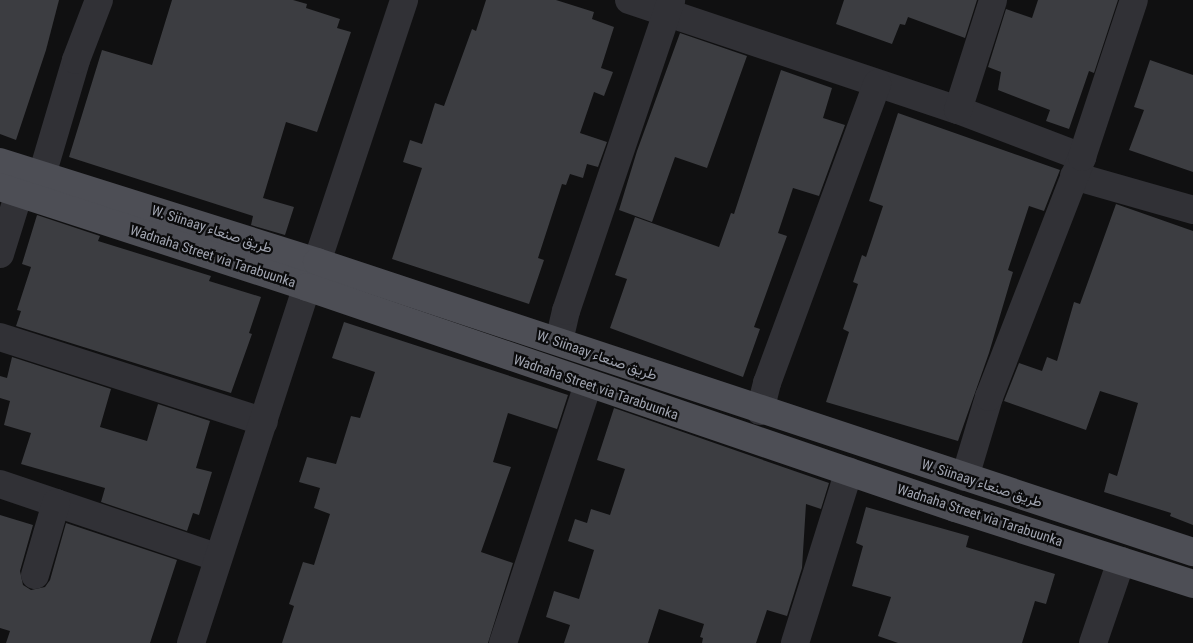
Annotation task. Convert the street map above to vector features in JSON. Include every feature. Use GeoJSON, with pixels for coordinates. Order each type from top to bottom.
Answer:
{"type":"FeatureCollection","features":[{"type":"Feature","properties":{"kind":"main road","name":"W. Siinaay طريق صنعاء"},"geometry":{"type":"LineString","coordinates":[[0,162],[559,341],[760,411],[1193,552]]}},
{"type":"Feature","properties":{"kind":"main road","name":"Wadnaha Street via Tarabuunka"},"geometry":{"type":"LineString","coordinates":[[10,190],[307,287],[588,384],[1193,584]]}},
{"type":"Feature","properties":{"kind":"street"},"geometry":{"type":"LineString","coordinates":[[42,175],[76,60],[99,0]]}},
{"type":"Feature","properties":{"kind":"street"},"geometry":{"type":"LineString","coordinates":[[629,0],[669,6],[877,84],[958,110],[1078,167],[1193,210]]}},
{"type":"Feature","properties":{"kind":"street"},"geometry":{"type":"LineString","coordinates":[[958,110],[993,0]]}},
{"type":"Feature","properties":{"kind":"street"},"geometry":{"type":"LineString","coordinates":[[965,477],[989,397],[1078,167],[1134,0]]}},
{"type":"Feature","properties":{"kind":"street"},"geometry":{"type":"LineString","coordinates":[[317,262],[400,1]]}},
{"type":"Feature","properties":{"kind":"street"},"geometry":{"type":"LineString","coordinates":[[559,341],[566,311],[669,6]]}},
{"type":"Feature","properties":{"kind":"street"},"geometry":{"type":"LineString","coordinates":[[760,411],[767,383],[877,84]]}},
{"type":"Feature","properties":{"kind":"street"},"geometry":{"type":"LineString","coordinates":[[0,254],[10,190]]}},
{"type":"Feature","properties":{"kind":"street"},"geometry":{"type":"LineString","coordinates":[[191,643],[216,557],[264,422],[307,287]]}},
{"type":"Feature","properties":{"kind":"street"},"geometry":{"type":"LineString","coordinates":[[0,337],[264,422]]}},
{"type":"Feature","properties":{"kind":"street"},"geometry":{"type":"LineString","coordinates":[[504,643],[588,384]]}},
{"type":"Feature","properties":{"kind":"street"},"geometry":{"type":"LineString","coordinates":[[795,643],[849,471]]}},
{"type":"Feature","properties":{"kind":"street"},"geometry":{"type":"LineString","coordinates":[[0,484],[216,557]]}},
{"type":"Feature","properties":{"kind":"street"},"geometry":{"type":"LineString","coordinates":[[35,574],[56,503]]}},
{"type":"Feature","properties":{"kind":"street"},"geometry":{"type":"LineString","coordinates":[[1092,643],[1121,561]]}},
{"type":"Feature","properties":{"kind":"building"},"geometry":{"type":"Polygon","coordinates":[[[0,0],[59,0],[46,50],[16,140],[0,134],[0,0]]]}},
{"type":"Feature","properties":{"kind":"building"},"geometry":{"type":"Polygon","coordinates":[[[172,0],[293,0],[307,4],[306,8],[340,19],[337,28],[351,32],[317,132],[286,122],[263,198],[294,207],[285,235],[251,225],[253,216],[69,157],[102,50],[152,65],[172,0]]]}},
{"type":"Feature","properties":{"kind":"building"},"geometry":{"type":"Polygon","coordinates":[[[486,0],[556,0],[594,12],[592,19],[614,27],[601,68],[613,72],[604,96],[594,92],[580,133],[607,142],[598,167],[587,164],[583,178],[570,174],[566,185],[562,184],[538,258],[544,260],[529,304],[392,259],[422,168],[403,162],[410,140],[422,144],[435,103],[444,106],[472,29],[476,31],[486,0]]]}},
{"type":"Feature","properties":{"kind":"building"},"geometry":{"type":"Polygon","coordinates":[[[844,0],[977,0],[965,38],[908,17],[905,25],[900,24],[892,44],[836,24],[844,0]]]}},
{"type":"Feature","properties":{"kind":"building"},"geometry":{"type":"Polygon","coordinates":[[[1038,0],[1118,0],[1094,73],[1089,71],[1069,129],[1046,121],[1050,110],[998,90],[1001,72],[988,67],[1006,9],[1032,18],[1038,0]]]}},
{"type":"Feature","properties":{"kind":"building"},"geometry":{"type":"Polygon","coordinates":[[[680,33],[747,56],[707,168],[675,157],[652,222],[619,210],[637,151],[680,33]]]}},
{"type":"Feature","properties":{"kind":"building"},"geometry":{"type":"Polygon","coordinates":[[[1150,60],[1193,75],[1193,172],[1129,150],[1144,110],[1134,107],[1150,60]]]}},
{"type":"Feature","properties":{"kind":"building"},"geometry":{"type":"Polygon","coordinates":[[[781,70],[832,88],[823,118],[845,125],[819,196],[793,188],[778,233],[787,236],[754,327],[760,329],[743,377],[610,328],[627,279],[615,275],[635,217],[719,247],[731,213],[734,214],[781,70]]]}},
{"type":"Feature","properties":{"kind":"building"},"geometry":{"type":"Polygon","coordinates":[[[898,113],[1060,170],[1044,211],[1029,206],[1008,270],[1013,272],[989,353],[958,441],[826,402],[849,332],[843,329],[858,284],[853,282],[862,255],[866,257],[883,206],[869,201],[898,113]]]}},
{"type":"Feature","properties":{"kind":"building"},"geometry":{"type":"Polygon","coordinates":[[[1116,204],[1193,231],[1193,525],[1170,516],[1171,513],[1104,492],[1109,473],[1117,476],[1138,403],[1100,391],[1086,430],[1004,401],[1019,363],[1042,371],[1047,357],[1057,361],[1074,302],[1080,304],[1116,204]]]}},
{"type":"Feature","properties":{"kind":"building"},"geometry":{"type":"Polygon","coordinates":[[[37,215],[100,236],[98,241],[211,276],[209,281],[261,297],[249,333],[252,334],[231,393],[16,326],[21,311],[17,310],[31,267],[22,264],[37,215]]]}},
{"type":"Feature","properties":{"kind":"building"},"geometry":{"type":"Polygon","coordinates":[[[344,322],[568,395],[557,429],[508,413],[493,462],[511,467],[481,552],[513,563],[488,643],[282,643],[294,606],[289,604],[303,562],[314,565],[330,514],[314,508],[320,488],[299,482],[307,457],[336,464],[351,416],[360,418],[375,372],[332,358],[344,322]]]}},
{"type":"Feature","properties":{"kind":"building"},"geometry":{"type":"Polygon","coordinates":[[[12,357],[111,389],[100,427],[147,441],[158,404],[210,421],[196,468],[212,472],[199,515],[193,513],[187,531],[101,502],[105,488],[21,464],[31,433],[4,425],[10,401],[0,398],[0,376],[7,378],[12,357]]]}},
{"type":"Feature","properties":{"kind":"building"},"geometry":{"type":"Polygon","coordinates":[[[614,408],[829,483],[821,509],[806,504],[802,568],[787,616],[767,610],[756,643],[702,643],[703,638],[700,637],[704,624],[659,609],[648,643],[564,643],[570,625],[546,617],[554,591],[579,599],[594,550],[568,541],[575,519],[587,523],[591,509],[610,515],[625,469],[597,460],[614,408]]]}},
{"type":"Feature","properties":{"kind":"building"},"geometry":{"type":"Polygon","coordinates":[[[866,507],[969,536],[966,547],[1055,574],[1046,604],[1035,601],[1022,643],[898,643],[878,636],[891,597],[852,586],[863,546],[856,543],[866,507]]]}},
{"type":"Feature","properties":{"kind":"building"},"geometry":{"type":"Polygon","coordinates":[[[0,515],[33,525],[20,571],[23,585],[31,590],[45,587],[50,580],[66,523],[177,560],[150,643],[6,643],[10,631],[0,628],[0,515]]]}}]}
